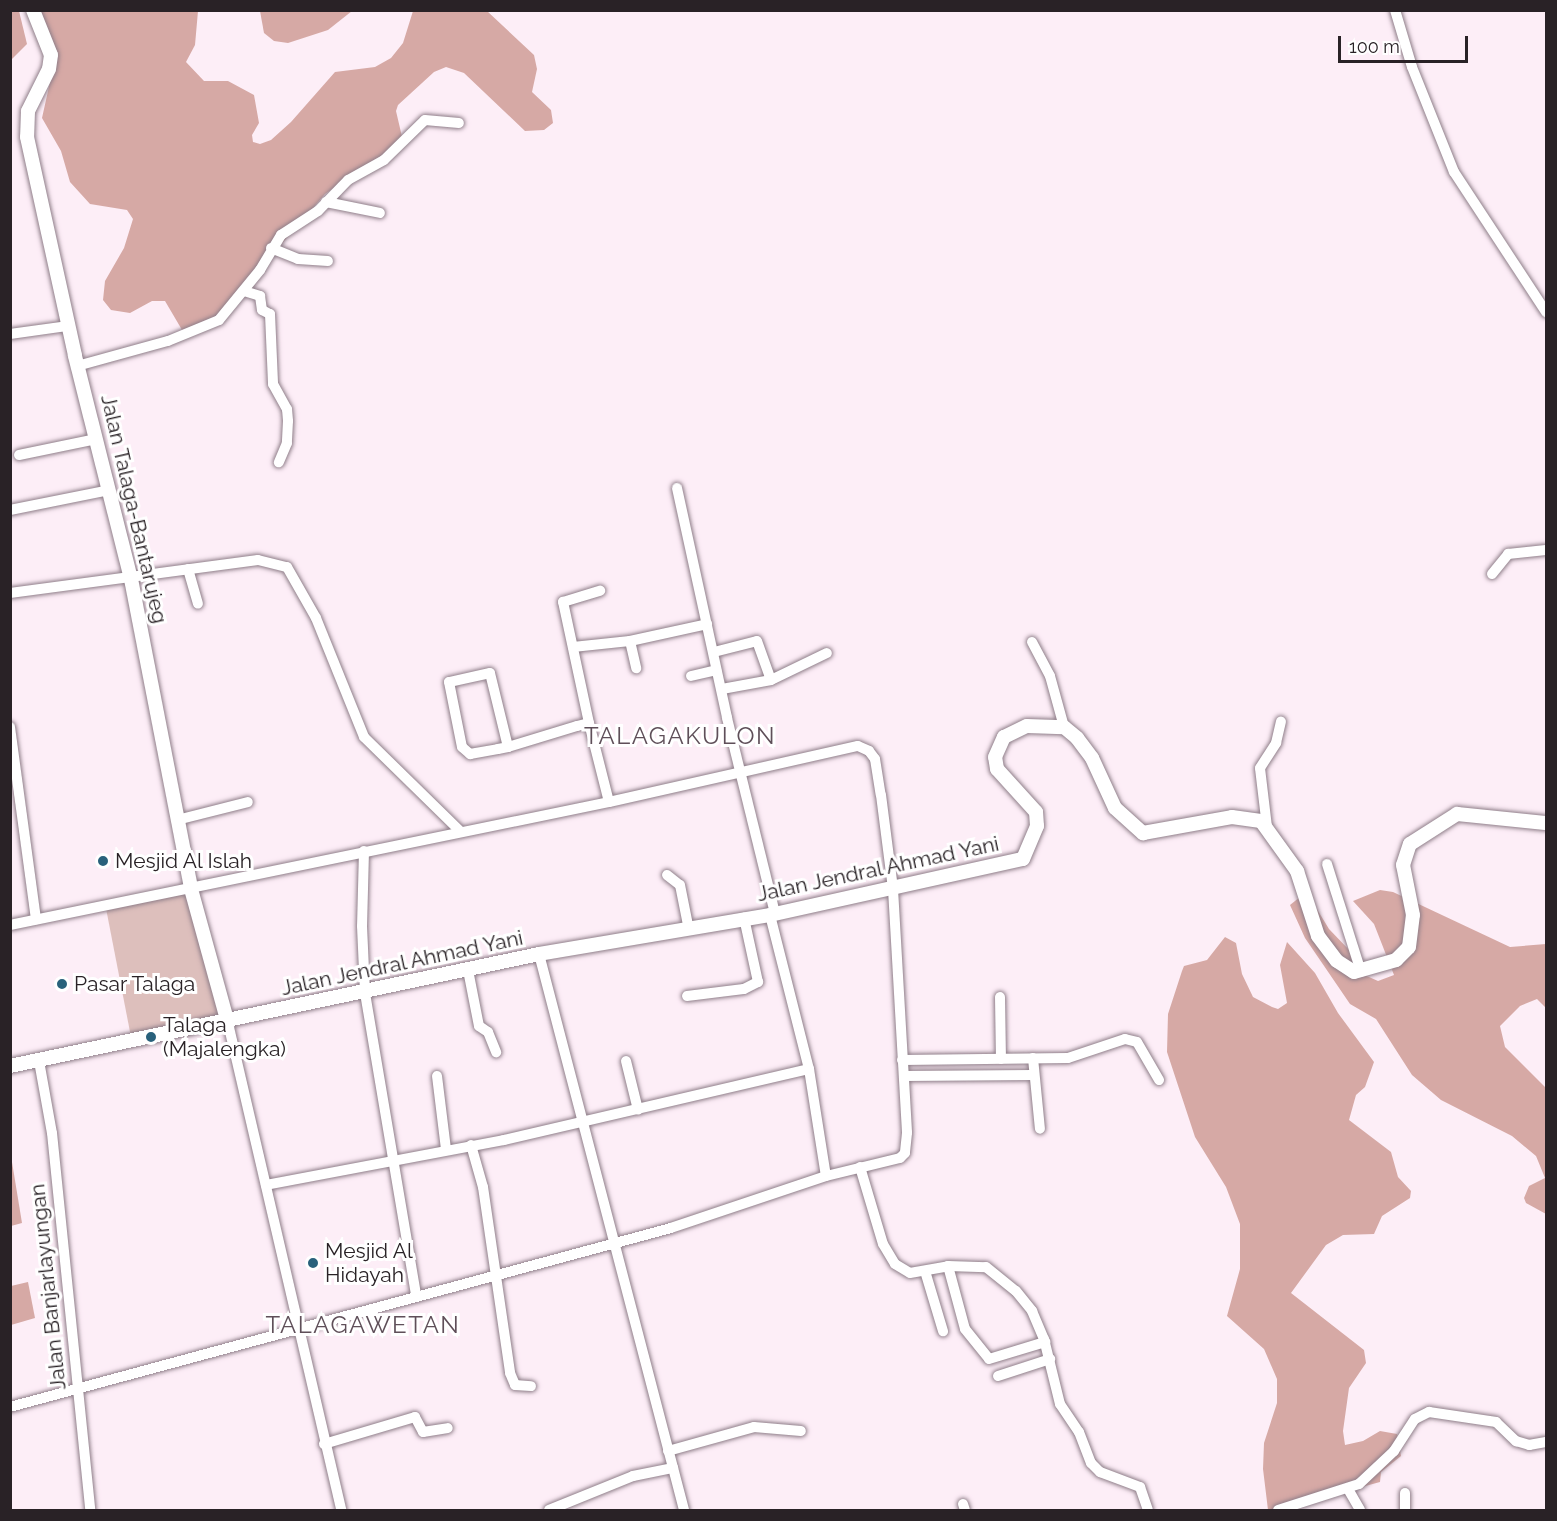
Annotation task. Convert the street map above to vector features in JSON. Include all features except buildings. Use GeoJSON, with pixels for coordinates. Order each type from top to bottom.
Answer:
{"type":"FeatureCollection","features":[{"type":"Feature","properties":{"kind":"main road","name":"Jalan Talaga-Bantarujeg"},"geometry":{"type":"LineString","coordinates":[[33,10],[51,56],[49,69],[28,111],[27,137],[77,366],[131,579],[191,890],[228,1023]]}},
{"type":"Feature","properties":{"kind":"main road","name":"Jalan Jendral Ahmad Yani"},"geometry":{"type":"LineString","coordinates":[[10,1066],[228,1023],[539,954],[690,930],[772,914],[1023,859],[1037,826],[1036,812],[997,769],[998,747],[1012,732],[1027,726],[1064,727]]}},
{"type":"Feature","properties":{"kind":"main road"},"geometry":{"type":"LineString","coordinates":[[1064,727],[1092,758],[1111,801],[1125,820],[1143,833],[1176,829],[1207,821],[1245,817],[1267,827],[1296,871],[1314,926],[1329,952],[1346,968],[1361,972],[1396,960],[1409,947],[1413,915],[1403,865],[1410,844],[1457,814],[1546,823]]}},
{"type":"Feature","properties":{"kind":"street"},"geometry":{"type":"LineString","coordinates":[[1395,10],[1412,67],[1454,172],[1546,312]]}},
{"type":"Feature","properties":{"kind":"street"},"geometry":{"type":"LineString","coordinates":[[77,366],[202,329],[219,320],[244,291],[281,235],[326,202],[348,180],[384,160],[425,120],[459,123]]}},
{"type":"Feature","properties":{"kind":"street"},"geometry":{"type":"LineString","coordinates":[[326,202],[380,213]]}},
{"type":"Feature","properties":{"kind":"street"},"geometry":{"type":"LineString","coordinates":[[271,248],[298,259],[328,261]]}},
{"type":"Feature","properties":{"kind":"street"},"geometry":{"type":"LineString","coordinates":[[244,291],[260,296],[262,310],[270,314],[273,384],[287,409],[288,421],[287,443],[279,462]]}},
{"type":"Feature","properties":{"kind":"street"},"geometry":{"type":"LineString","coordinates":[[10,334],[68,326]]}},
{"type":"Feature","properties":{"kind":"street"},"geometry":{"type":"LineString","coordinates":[[19,455],[96,439]]}},
{"type":"Feature","properties":{"kind":"street"},"geometry":{"type":"LineString","coordinates":[[677,488],[716,669],[809,1069],[826,1176]]}},
{"type":"Feature","properties":{"kind":"street"},"geometry":{"type":"LineString","coordinates":[[10,510],[110,489]]}},
{"type":"Feature","properties":{"kind":"street"},"geometry":{"type":"LineString","coordinates":[[1492,574],[1508,554],[1546,550]]}},
{"type":"Feature","properties":{"kind":"street"},"geometry":{"type":"LineString","coordinates":[[10,593],[131,579],[258,560],[287,567],[316,618],[364,737],[460,831]]}},
{"type":"Feature","properties":{"kind":"street"},"geometry":{"type":"LineString","coordinates":[[188,569],[198,604]]}},
{"type":"Feature","properties":{"kind":"street"},"geometry":{"type":"LineString","coordinates":[[600,591],[564,599],[589,723],[609,802]]}},
{"type":"Feature","properties":{"kind":"street"},"geometry":{"type":"LineString","coordinates":[[573,647],[630,641],[707,624]]}},
{"type":"Feature","properties":{"kind":"street"},"geometry":{"type":"LineString","coordinates":[[630,641],[636,668]]}},
{"type":"Feature","properties":{"kind":"street"},"geometry":{"type":"LineString","coordinates":[[714,652],[757,641],[771,680]]}},
{"type":"Feature","properties":{"kind":"street"},"geometry":{"type":"LineString","coordinates":[[1032,642],[1050,676],[1064,727]]}},
{"type":"Feature","properties":{"kind":"street"},"geometry":{"type":"LineString","coordinates":[[722,689],[771,680],[827,653]]}},
{"type":"Feature","properties":{"kind":"street"},"geometry":{"type":"LineString","coordinates":[[691,676],[716,669]]}},
{"type":"Feature","properties":{"kind":"street"},"geometry":{"type":"LineString","coordinates":[[508,747],[490,673],[449,682],[465,752],[508,747],[589,723]]}},
{"type":"Feature","properties":{"kind":"street"},"geometry":{"type":"LineString","coordinates":[[1267,827],[1260,768],[1276,743],[1281,722]]}},
{"type":"Feature","properties":{"kind":"street"},"geometry":{"type":"LineString","coordinates":[[10,728],[36,919]]}},
{"type":"Feature","properties":{"kind":"street"},"geometry":{"type":"LineString","coordinates":[[10,924],[191,890],[460,831],[609,802],[850,747],[870,751],[881,795],[893,889],[904,1076],[905,1153],[826,1176],[617,1244],[497,1278],[416,1296],[10,1407]]}},
{"type":"Feature","properties":{"kind":"street"},"geometry":{"type":"LineString","coordinates":[[177,820],[248,802]]}},
{"type":"Feature","properties":{"kind":"street"},"geometry":{"type":"LineString","coordinates":[[364,852],[362,926],[365,993],[416,1296]]}},
{"type":"Feature","properties":{"kind":"street"},"geometry":{"type":"LineString","coordinates":[[1327,864],[1361,972]]}},
{"type":"Feature","properties":{"kind":"street"},"geometry":{"type":"LineString","coordinates":[[667,875],[680,885],[690,930]]}},
{"type":"Feature","properties":{"kind":"street"},"geometry":{"type":"LineString","coordinates":[[687,996],[744,989],[758,982],[744,918]]}},
{"type":"Feature","properties":{"kind":"street"},"geometry":{"type":"LineString","coordinates":[[539,954],[617,1244],[684,1510]]}},
{"type":"Feature","properties":{"kind":"street"},"geometry":{"type":"LineString","coordinates":[[468,970],[479,1026],[488,1032],[496,1052]]}},
{"type":"Feature","properties":{"kind":"street"},"geometry":{"type":"LineString","coordinates":[[1000,997],[1001,1059]]}},
{"type":"Feature","properties":{"kind":"street"},"geometry":{"type":"LineString","coordinates":[[228,1023],[341,1510]]}},
{"type":"Feature","properties":{"kind":"street"},"geometry":{"type":"LineString","coordinates":[[902,1060],[1068,1058],[1125,1039],[1137,1042],[1159,1080]]}},
{"type":"Feature","properties":{"kind":"street"},"geometry":{"type":"LineString","coordinates":[[1033,1058],[1040,1130]]}},
{"type":"Feature","properties":{"kind":"street","name":"Jalan Banjarlayungan"},"geometry":{"type":"LineString","coordinates":[[39,1061],[52,1133],[90,1510]]}},
{"type":"Feature","properties":{"kind":"street"},"geometry":{"type":"LineString","coordinates":[[626,1061],[638,1110]]}},
{"type":"Feature","properties":{"kind":"street"},"geometry":{"type":"LineString","coordinates":[[266,1185],[638,1110],[809,1069]]}},
{"type":"Feature","properties":{"kind":"street"},"geometry":{"type":"LineString","coordinates":[[904,1076],[1033,1075]]}},
{"type":"Feature","properties":{"kind":"street"},"geometry":{"type":"LineString","coordinates":[[437,1076],[446,1149]]}},
{"type":"Feature","properties":{"kind":"street"},"geometry":{"type":"LineString","coordinates":[[471,1144],[483,1187],[512,1380],[515,1385],[531,1386]]}},
{"type":"Feature","properties":{"kind":"street"},"geometry":{"type":"LineString","coordinates":[[860,1167],[887,1253],[908,1273],[948,1266],[994,1270],[1032,1311],[1045,1342],[1060,1404],[1079,1432],[1091,1463],[1100,1472],[1140,1487],[1148,1510]]}},
{"type":"Feature","properties":{"kind":"street"},"geometry":{"type":"LineString","coordinates":[[948,1266],[965,1329],[989,1359],[1045,1342]]}},
{"type":"Feature","properties":{"kind":"street"},"geometry":{"type":"LineString","coordinates":[[925,1271],[943,1331]]}},
{"type":"Feature","properties":{"kind":"street"},"geometry":{"type":"LineString","coordinates":[[998,1376],[1050,1359]]}},
{"type":"Feature","properties":{"kind":"street"},"geometry":{"type":"LineString","coordinates":[[1278,1510],[1348,1489],[1367,1478],[1394,1451],[1415,1419],[1429,1412],[1496,1422],[1516,1441],[1529,1445],[1546,1443]]}},
{"type":"Feature","properties":{"kind":"street"},"geometry":{"type":"LineString","coordinates":[[324,1444],[415,1417],[423,1432],[448,1428]]}},
{"type":"Feature","properties":{"kind":"street"},"geometry":{"type":"LineString","coordinates":[[668,1450],[754,1427],[801,1431]]}},
{"type":"Feature","properties":{"kind":"street"},"geometry":{"type":"LineString","coordinates":[[549,1510],[633,1476],[673,1468]]}},
{"type":"Feature","properties":{"kind":"street"},"geometry":{"type":"LineString","coordinates":[[1348,1489],[1360,1510]]}},
{"type":"Feature","properties":{"kind":"street"},"geometry":{"type":"LineString","coordinates":[[1405,1493],[1405,1510]]}},
{"type":"Feature","properties":{"kind":"shaded area"},"geometry":{"type":"Polygon","coordinates":[[[11,10],[19,11],[27,44],[11,60],[11,10]]]}},
{"type":"Feature","properties":{"kind":"shaded area"},"geometry":{"type":"Polygon","coordinates":[[[260,10],[352,11],[328,30],[288,43],[274,41],[264,33],[260,10]]]}},
{"type":"Feature","properties":{"kind":"shaded area"},"geometry":{"type":"Polygon","coordinates":[[[31,11],[198,11],[195,45],[186,62],[204,81],[228,81],[254,95],[259,123],[252,135],[253,142],[260,144],[271,140],[291,122],[335,72],[375,67],[391,58],[403,43],[413,11],[487,11],[534,55],[537,69],[532,92],[551,110],[553,123],[544,130],[525,131],[464,73],[446,67],[434,72],[398,105],[396,111],[403,141],[325,194],[212,324],[185,335],[165,301],[152,301],[130,313],[111,310],[103,300],[105,281],[124,248],[133,219],[127,210],[90,204],[70,182],[61,151],[42,118],[54,64],[31,11]]]}},
{"type":"Feature","properties":{"kind":"shaded area"},"geometry":{"type":"Polygon","coordinates":[[[198,889],[224,1023],[132,1040],[106,907],[198,889]]]}},
{"type":"Feature","properties":{"kind":"shaded area"},"geometry":{"type":"Polygon","coordinates":[[[1380,890],[1393,892],[1510,947],[1546,944],[1546,1008],[1537,999],[1520,1006],[1500,1026],[1505,1047],[1546,1088],[1546,1214],[1526,1203],[1524,1198],[1529,1186],[1545,1178],[1536,1156],[1512,1136],[1441,1100],[1412,1075],[1376,1019],[1350,1004],[1305,938],[1290,905],[1300,897],[1312,901],[1329,929],[1352,953],[1360,973],[1378,981],[1394,975],[1374,924],[1353,901],[1380,890]]]}},
{"type":"Feature","properties":{"kind":"shaded area"},"geometry":{"type":"Polygon","coordinates":[[[1225,937],[1236,943],[1242,974],[1253,997],[1272,1007],[1278,1009],[1287,1003],[1280,965],[1287,942],[1315,973],[1338,1013],[1374,1062],[1365,1087],[1356,1095],[1349,1120],[1391,1152],[1398,1177],[1411,1191],[1410,1198],[1382,1216],[1374,1234],[1343,1235],[1326,1245],[1291,1293],[1364,1350],[1366,1363],[1349,1388],[1343,1431],[1345,1445],[1363,1441],[1380,1431],[1397,1434],[1401,1456],[1381,1472],[1380,1482],[1277,1510],[1268,1510],[1263,1469],[1264,1443],[1277,1403],[1277,1379],[1264,1349],[1227,1316],[1240,1269],[1240,1224],[1226,1187],[1195,1137],[1167,1052],[1168,1014],[1184,966],[1207,960],[1225,937]]]}},
{"type":"Feature","properties":{"kind":"shaded area"},"geometry":{"type":"Polygon","coordinates":[[[11,1156],[22,1223],[10,1226],[11,1156]]]}},
{"type":"Feature","properties":{"kind":"shaded area"},"geometry":{"type":"Polygon","coordinates":[[[28,1282],[35,1318],[11,1325],[11,1286],[28,1282]]]}},
{"type":"Feature","properties":{"kind":"place","name":"Mesjid Al Islah"},"geometry":{"type":"Point","coordinates":[103,861]}},
{"type":"Feature","properties":{"kind":"place","name":"Pasar Talaga"},"geometry":{"type":"Point","coordinates":[62,984]}},
{"type":"Feature","properties":{"kind":"place","name":"Talaga (Majalengka)"},"geometry":{"type":"Point","coordinates":[151,1037]}},
{"type":"Feature","properties":{"kind":"place","name":"Mesjid Al Hidayah"},"geometry":{"type":"Point","coordinates":[313,1263]}},
{"type":"Feature","properties":{"kind":"district","name":"TALAGAKULON"},"geometry":{"type":"Point","coordinates":[680,736]}},
{"type":"Feature","properties":{"kind":"district","name":"TALAGAWETAN"},"geometry":{"type":"Point","coordinates":[363,1325]}}]}
